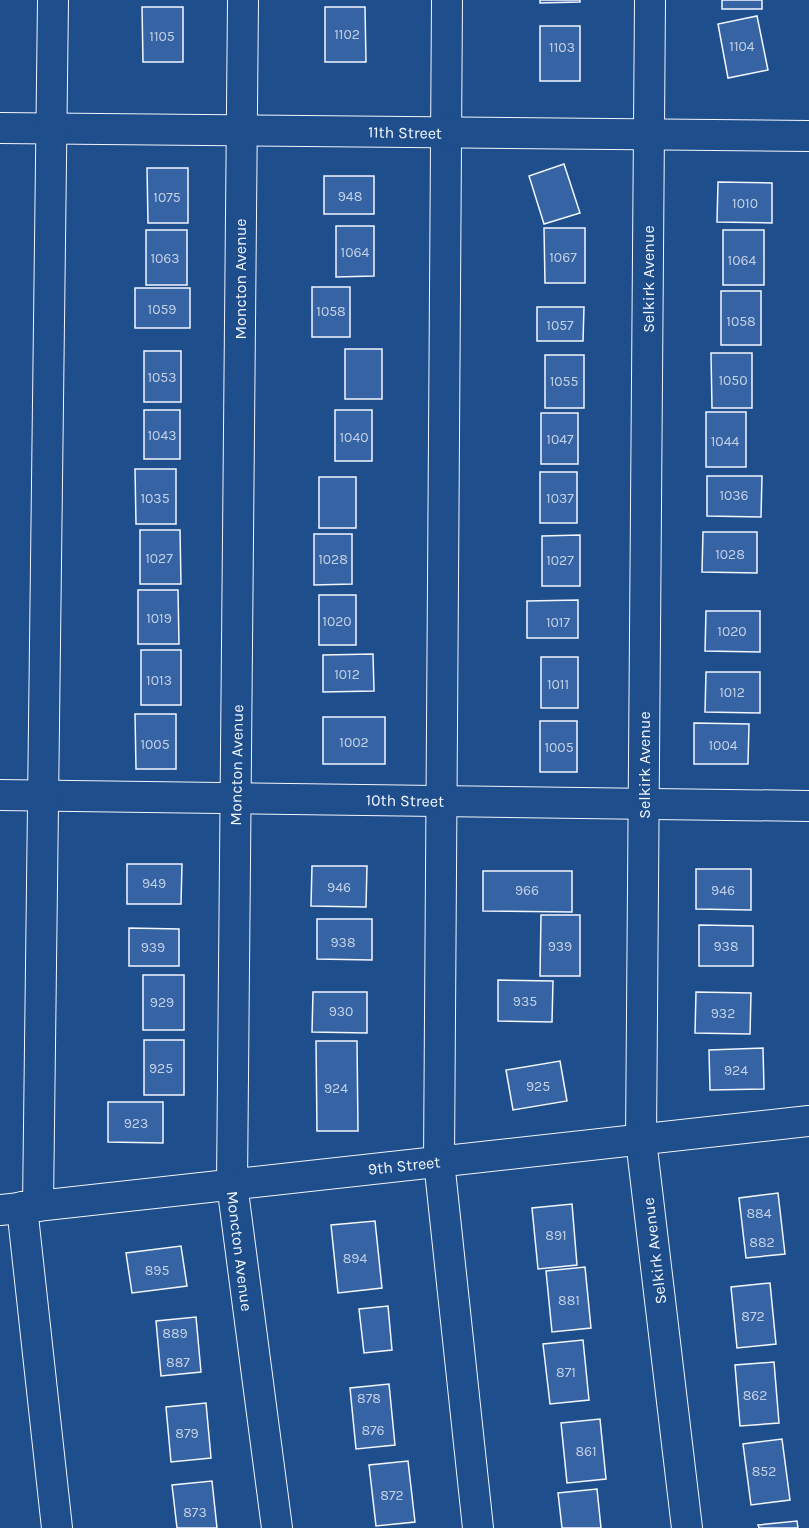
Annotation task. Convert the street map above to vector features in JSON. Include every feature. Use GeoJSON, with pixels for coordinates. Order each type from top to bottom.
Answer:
{"type":"FeatureCollection","features":[{"type":"Feature","properties":{"kind":"street"},"geometry":{"type":"LineString","coordinates":[[53,0],[43,796],[20,1207],[57,1528]]}},
{"type":"Feature","properties":{"kind":"street","name":"Moncton Avenue"},"geometry":{"type":"LineString","coordinates":[[243,0],[232,1184],[277,1528]]}},
{"type":"Feature","properties":{"kind":"street"},"geometry":{"type":"LineString","coordinates":[[447,0],[439,1161],[478,1528]]}},
{"type":"Feature","properties":{"kind":"street","name":"Selkirk Avenue"},"geometry":{"type":"LineString","coordinates":[[650,0],[641,1140],[687,1528]]}},
{"type":"Feature","properties":{"kind":"street","name":"11th Street"},"geometry":{"type":"LineString","coordinates":[[0,128],[809,136]]}},
{"type":"Feature","properties":{"kind":"street","name":"10th Street"},"geometry":{"type":"LineString","coordinates":[[0,795],[809,806]]}},
{"type":"Feature","properties":{"kind":"street","name":"9th Street"},"geometry":{"type":"LineString","coordinates":[[20,1207],[809,1121]]}},
{"type":"Feature","properties":{"kind":"building"},"geometry":{"type":"Polygon","coordinates":[[[540,0],[580,0],[580,2],[540,3],[540,0]]]}},
{"type":"Feature","properties":{"kind":"building"},"geometry":{"type":"Polygon","coordinates":[[[722,0],[762,0],[762,9],[722,9],[722,0]]]}},
{"type":"Feature","properties":{"kind":"building"},"geometry":{"type":"Polygon","coordinates":[[[142,7],[183,7],[183,62],[143,62],[142,7]]]}},
{"type":"Feature","properties":{"kind":"building"},"geometry":{"type":"Polygon","coordinates":[[[325,7],[365,7],[366,62],[325,62],[325,7]]]}},
{"type":"Feature","properties":{"kind":"building"},"geometry":{"type":"Polygon","coordinates":[[[757,16],[768,70],[728,78],[718,24],[757,16]]]}},
{"type":"Feature","properties":{"kind":"building"},"geometry":{"type":"Polygon","coordinates":[[[540,26],[580,26],[580,81],[540,81],[540,26]]]}},
{"type":"Feature","properties":{"kind":"building"},"geometry":{"type":"Polygon","coordinates":[[[564,164],[580,213],[544,224],[529,176],[564,164]]]}},
{"type":"Feature","properties":{"kind":"building"},"geometry":{"type":"Polygon","coordinates":[[[147,168],[188,168],[188,223],[148,223],[147,168]]]}},
{"type":"Feature","properties":{"kind":"building"},"geometry":{"type":"Polygon","coordinates":[[[324,176],[374,176],[374,214],[324,214],[324,176]]]}},
{"type":"Feature","properties":{"kind":"building"},"geometry":{"type":"Polygon","coordinates":[[[718,182],[772,183],[772,223],[717,222],[718,182]]]}},
{"type":"Feature","properties":{"kind":"building"},"geometry":{"type":"Polygon","coordinates":[[[336,226],[374,226],[374,276],[336,277],[336,226]]]}},
{"type":"Feature","properties":{"kind":"building"},"geometry":{"type":"Polygon","coordinates":[[[544,228],[585,228],[585,283],[545,283],[544,228]]]}},
{"type":"Feature","properties":{"kind":"building"},"geometry":{"type":"Polygon","coordinates":[[[146,230],[187,230],[187,285],[146,285],[146,230]]]}},
{"type":"Feature","properties":{"kind":"building"},"geometry":{"type":"Polygon","coordinates":[[[723,230],[764,230],[764,285],[723,285],[723,230]]]}},
{"type":"Feature","properties":{"kind":"building"},"geometry":{"type":"Polygon","coordinates":[[[312,287],[350,287],[350,337],[312,337],[312,287]]]}},
{"type":"Feature","properties":{"kind":"building"},"geometry":{"type":"Polygon","coordinates":[[[135,288],[190,288],[190,328],[135,328],[135,288]]]}},
{"type":"Feature","properties":{"kind":"building"},"geometry":{"type":"Polygon","coordinates":[[[721,291],[761,291],[761,345],[721,345],[721,291]]]}},
{"type":"Feature","properties":{"kind":"building"},"geometry":{"type":"Polygon","coordinates":[[[537,307],[584,307],[583,341],[537,341],[537,307]]]}},
{"type":"Feature","properties":{"kind":"building"},"geometry":{"type":"Polygon","coordinates":[[[345,349],[382,349],[382,399],[345,399],[345,349]]]}},
{"type":"Feature","properties":{"kind":"building"},"geometry":{"type":"Polygon","coordinates":[[[144,351],[181,351],[181,402],[144,402],[144,351]]]}},
{"type":"Feature","properties":{"kind":"building"},"geometry":{"type":"Polygon","coordinates":[[[711,353],[752,353],[752,408],[712,408],[711,353]]]}},
{"type":"Feature","properties":{"kind":"building"},"geometry":{"type":"Polygon","coordinates":[[[545,355],[584,355],[584,408],[545,408],[545,355]]]}},
{"type":"Feature","properties":{"kind":"building"},"geometry":{"type":"Polygon","coordinates":[[[144,410],[180,410],[180,459],[144,459],[144,410]]]}},
{"type":"Feature","properties":{"kind":"building"},"geometry":{"type":"Polygon","coordinates":[[[335,410],[372,410],[372,461],[335,461],[335,410]]]}},
{"type":"Feature","properties":{"kind":"building"},"geometry":{"type":"Polygon","coordinates":[[[706,412],[746,412],[746,467],[706,467],[706,412]]]}},
{"type":"Feature","properties":{"kind":"building"},"geometry":{"type":"Polygon","coordinates":[[[541,413],[578,413],[578,464],[541,464],[541,413]]]}},
{"type":"Feature","properties":{"kind":"building"},"geometry":{"type":"Polygon","coordinates":[[[135,469],[176,469],[176,524],[136,524],[135,469]]]}},
{"type":"Feature","properties":{"kind":"building"},"geometry":{"type":"Polygon","coordinates":[[[540,472],[577,472],[577,523],[540,523],[540,472]]]}},
{"type":"Feature","properties":{"kind":"building"},"geometry":{"type":"Polygon","coordinates":[[[707,476],[762,476],[761,517],[707,516],[707,476]]]}},
{"type":"Feature","properties":{"kind":"building"},"geometry":{"type":"Polygon","coordinates":[[[319,477],[356,477],[356,528],[319,528],[319,477]]]}},
{"type":"Feature","properties":{"kind":"building"},"geometry":{"type":"Polygon","coordinates":[[[140,530],[180,530],[181,584],[140,584],[140,530]]]}},
{"type":"Feature","properties":{"kind":"building"},"geometry":{"type":"Polygon","coordinates":[[[703,532],[757,532],[757,573],[702,572],[703,532]]]}},
{"type":"Feature","properties":{"kind":"building"},"geometry":{"type":"Polygon","coordinates":[[[314,534],[352,534],[352,584],[314,585],[314,534]]]}},
{"type":"Feature","properties":{"kind":"building"},"geometry":{"type":"Polygon","coordinates":[[[580,535],[580,586],[542,586],[542,536],[580,535]]]}},
{"type":"Feature","properties":{"kind":"building"},"geometry":{"type":"Polygon","coordinates":[[[138,590],[178,590],[179,644],[138,644],[138,590]]]}},
{"type":"Feature","properties":{"kind":"building"},"geometry":{"type":"Polygon","coordinates":[[[319,595],[356,595],[356,645],[319,645],[319,595]]]}},
{"type":"Feature","properties":{"kind":"building"},"geometry":{"type":"Polygon","coordinates":[[[578,600],[578,638],[527,638],[527,601],[578,600]]]}},
{"type":"Feature","properties":{"kind":"building"},"geometry":{"type":"Polygon","coordinates":[[[706,611],[760,611],[760,652],[705,651],[706,611]]]}},
{"type":"Feature","properties":{"kind":"building"},"geometry":{"type":"Polygon","coordinates":[[[141,650],[181,650],[181,705],[141,705],[141,650]]]}},
{"type":"Feature","properties":{"kind":"building"},"geometry":{"type":"Polygon","coordinates":[[[373,654],[374,691],[323,692],[323,655],[373,654]]]}},
{"type":"Feature","properties":{"kind":"building"},"geometry":{"type":"Polygon","coordinates":[[[541,657],[578,657],[578,708],[541,708],[541,657]]]}},
{"type":"Feature","properties":{"kind":"building"},"geometry":{"type":"Polygon","coordinates":[[[706,672],[760,672],[760,713],[705,712],[706,672]]]}},
{"type":"Feature","properties":{"kind":"building"},"geometry":{"type":"Polygon","coordinates":[[[135,714],[176,714],[176,769],[136,769],[135,714]]]}},
{"type":"Feature","properties":{"kind":"building"},"geometry":{"type":"Polygon","coordinates":[[[323,717],[385,717],[385,764],[323,764],[323,717]]]}},
{"type":"Feature","properties":{"kind":"building"},"geometry":{"type":"Polygon","coordinates":[[[540,721],[577,721],[577,772],[540,772],[540,721]]]}},
{"type":"Feature","properties":{"kind":"building"},"geometry":{"type":"Polygon","coordinates":[[[694,723],[749,724],[748,764],[694,764],[694,723]]]}},
{"type":"Feature","properties":{"kind":"building"},"geometry":{"type":"Polygon","coordinates":[[[127,864],[182,864],[181,904],[127,904],[127,864]]]}},
{"type":"Feature","properties":{"kind":"building"},"geometry":{"type":"Polygon","coordinates":[[[312,866],[367,866],[366,907],[311,906],[312,866]]]}},
{"type":"Feature","properties":{"kind":"building"},"geometry":{"type":"Polygon","coordinates":[[[696,869],[751,869],[751,910],[696,909],[696,869]]]}},
{"type":"Feature","properties":{"kind":"building"},"geometry":{"type":"Polygon","coordinates":[[[483,871],[572,871],[572,912],[483,911],[483,871]]]}},
{"type":"Feature","properties":{"kind":"building"},"geometry":{"type":"Polygon","coordinates":[[[541,915],[580,915],[580,976],[540,976],[541,915]]]}},
{"type":"Feature","properties":{"kind":"building"},"geometry":{"type":"Polygon","coordinates":[[[317,919],[372,919],[372,960],[317,959],[317,919]]]}},
{"type":"Feature","properties":{"kind":"building"},"geometry":{"type":"Polygon","coordinates":[[[699,925],[753,926],[753,966],[699,966],[699,925]]]}},
{"type":"Feature","properties":{"kind":"building"},"geometry":{"type":"Polygon","coordinates":[[[129,928],[179,929],[179,966],[129,966],[129,928]]]}},
{"type":"Feature","properties":{"kind":"building"},"geometry":{"type":"Polygon","coordinates":[[[143,975],[184,975],[184,1030],[143,1030],[143,975]]]}},
{"type":"Feature","properties":{"kind":"building"},"geometry":{"type":"Polygon","coordinates":[[[498,980],[553,981],[552,1022],[498,1021],[498,980]]]}},
{"type":"Feature","properties":{"kind":"building"},"geometry":{"type":"Polygon","coordinates":[[[313,992],[367,992],[367,1033],[312,1032],[313,992]]]}},
{"type":"Feature","properties":{"kind":"building"},"geometry":{"type":"Polygon","coordinates":[[[696,992],[751,993],[750,1034],[695,1033],[696,992]]]}},
{"type":"Feature","properties":{"kind":"building"},"geometry":{"type":"Polygon","coordinates":[[[144,1040],[184,1040],[184,1095],[144,1095],[144,1040]]]}},
{"type":"Feature","properties":{"kind":"building"},"geometry":{"type":"Polygon","coordinates":[[[316,1041],[357,1041],[358,1131],[317,1131],[316,1041]]]}},
{"type":"Feature","properties":{"kind":"building"},"geometry":{"type":"Polygon","coordinates":[[[763,1048],[764,1089],[710,1090],[709,1050],[763,1048]]]}},
{"type":"Feature","properties":{"kind":"building"},"geometry":{"type":"Polygon","coordinates":[[[560,1061],[567,1101],[513,1110],[506,1070],[560,1061]]]}},
{"type":"Feature","properties":{"kind":"building"},"geometry":{"type":"Polygon","coordinates":[[[108,1102],[163,1102],[163,1143],[108,1142],[108,1102]]]}},
{"type":"Feature","properties":{"kind":"building"},"geometry":{"type":"Polygon","coordinates":[[[778,1193],[785,1254],[746,1258],[739,1198],[778,1193]]]}},
{"type":"Feature","properties":{"kind":"building"},"geometry":{"type":"Polygon","coordinates":[[[572,1204],[577,1265],[538,1269],[532,1208],[572,1204]]]}},
{"type":"Feature","properties":{"kind":"building"},"geometry":{"type":"Polygon","coordinates":[[[375,1221],[382,1288],[338,1293],[331,1225],[375,1221]]]}},
{"type":"Feature","properties":{"kind":"building"},"geometry":{"type":"Polygon","coordinates":[[[181,1246],[187,1286],[132,1293],[126,1253],[181,1246]]]}},
{"type":"Feature","properties":{"kind":"building"},"geometry":{"type":"Polygon","coordinates":[[[585,1267],[591,1328],[552,1332],[546,1271],[585,1267]]]}},
{"type":"Feature","properties":{"kind":"building"},"geometry":{"type":"Polygon","coordinates":[[[770,1283],[776,1344],[737,1348],[731,1287],[770,1283]]]}},
{"type":"Feature","properties":{"kind":"building"},"geometry":{"type":"Polygon","coordinates":[[[388,1306],[392,1350],[364,1353],[359,1309],[388,1306]]]}},
{"type":"Feature","properties":{"kind":"building"},"geometry":{"type":"Polygon","coordinates":[[[196,1317],[201,1372],[161,1376],[156,1321],[196,1317]]]}},
{"type":"Feature","properties":{"kind":"building"},"geometry":{"type":"Polygon","coordinates":[[[583,1340],[589,1400],[550,1404],[543,1344],[583,1340]]]}},
{"type":"Feature","properties":{"kind":"building"},"geometry":{"type":"Polygon","coordinates":[[[774,1362],[779,1423],[740,1426],[735,1365],[774,1362]]]}},
{"type":"Feature","properties":{"kind":"building"},"geometry":{"type":"Polygon","coordinates":[[[389,1384],[395,1445],[356,1449],[350,1388],[389,1384]]]}},
{"type":"Feature","properties":{"kind":"building"},"geometry":{"type":"Polygon","coordinates":[[[206,1403],[211,1458],[171,1462],[166,1407],[206,1403]]]}},
{"type":"Feature","properties":{"kind":"building"},"geometry":{"type":"Polygon","coordinates":[[[600,1419],[606,1479],[567,1483],[561,1423],[600,1419]]]}},
{"type":"Feature","properties":{"kind":"building"},"geometry":{"type":"Polygon","coordinates":[[[782,1439],[790,1500],[751,1505],[743,1444],[782,1439]]]}},
{"type":"Feature","properties":{"kind":"building"},"geometry":{"type":"Polygon","coordinates":[[[408,1461],[415,1522],[376,1526],[369,1465],[408,1461]]]}},
{"type":"Feature","properties":{"kind":"building"},"geometry":{"type":"Polygon","coordinates":[[[212,1481],[217,1528],[177,1528],[172,1485],[212,1481]]]}},
{"type":"Feature","properties":{"kind":"building"},"geometry":{"type":"Polygon","coordinates":[[[597,1489],[601,1528],[562,1528],[558,1493],[597,1489]]]}},
{"type":"Feature","properties":{"kind":"building"},"geometry":{"type":"Polygon","coordinates":[[[797,1521],[798,1528],[759,1528],[758,1525],[797,1521]]]}}]}
